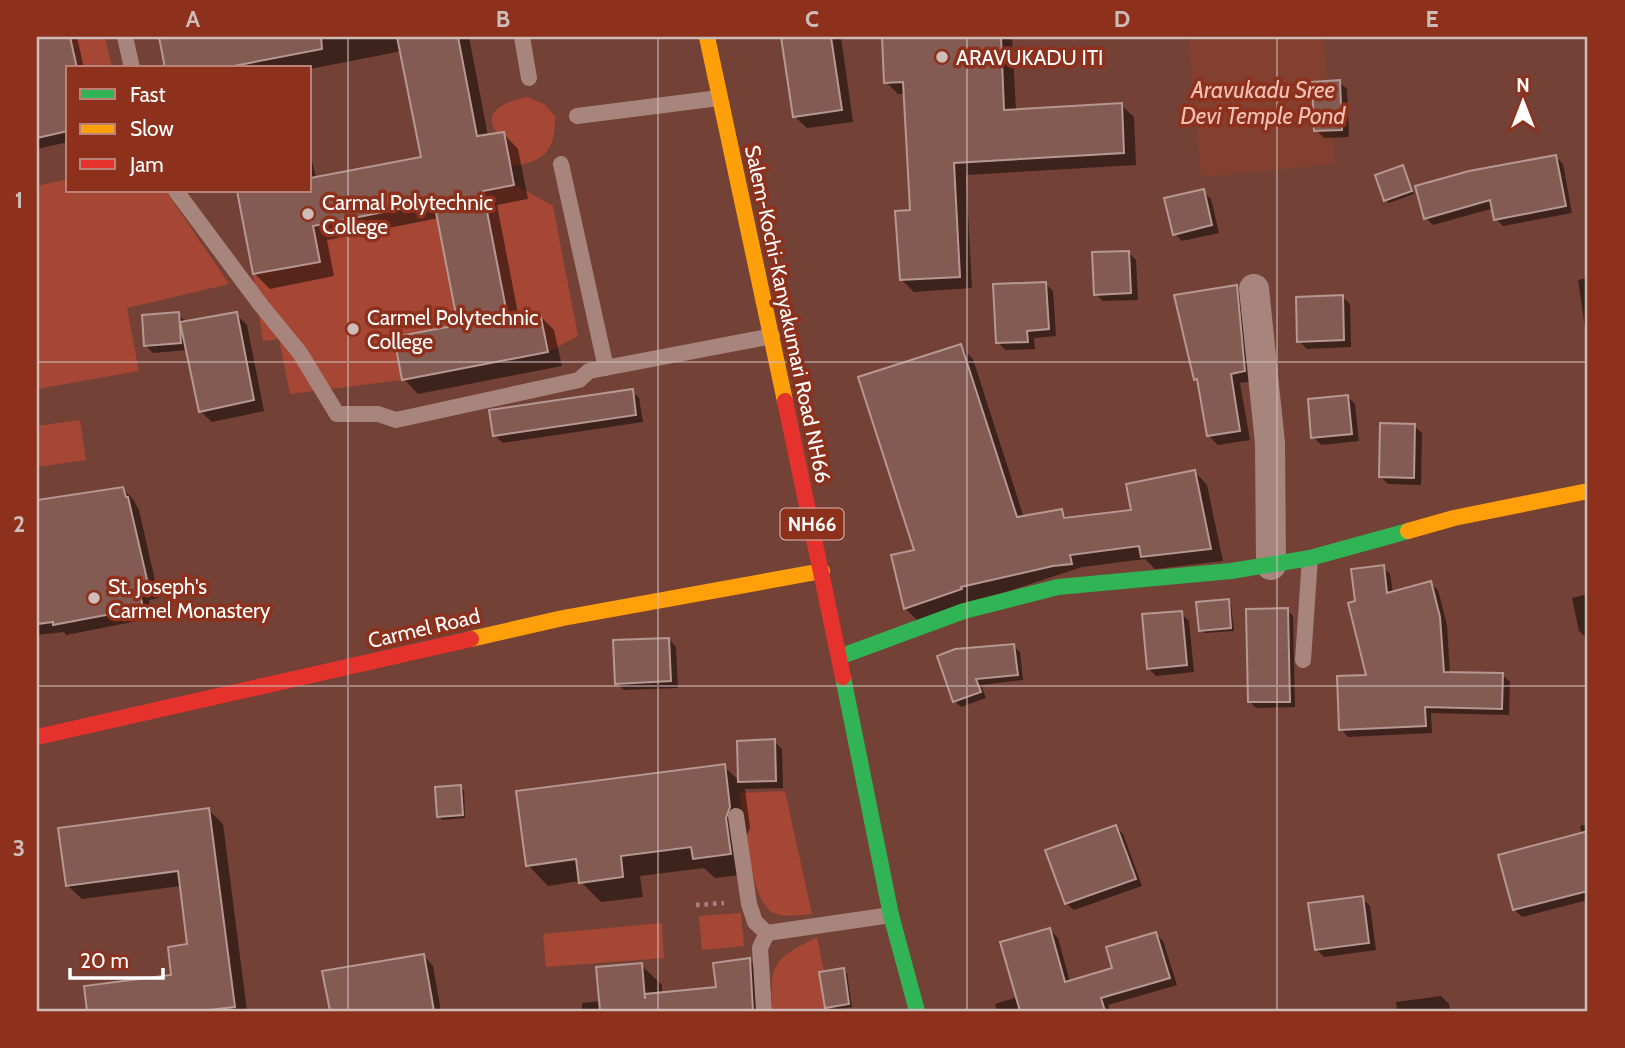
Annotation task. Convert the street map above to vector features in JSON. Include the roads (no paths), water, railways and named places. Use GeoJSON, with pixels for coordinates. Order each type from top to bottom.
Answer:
{"type":"FeatureCollection","features":[{"type":"Feature","properties":{"kind":"main road","name":"Salem-Kochi-Kanyakumari Road NH66"},"geometry":{"type":"LineString","coordinates":[[708,37],[822,571],[891,915],[917,1011]]}},
{"type":"Feature","properties":{"kind":"main road"},"geometry":{"type":"LineString","coordinates":[[839,657],[964,611],[1058,587],[1231,571],[1310,558],[1454,518],[1588,491]]}},
{"type":"Feature","properties":{"kind":"main road","name":"Carmel Road"},"geometry":{"type":"LineString","coordinates":[[37,737],[563,618],[822,571]]}},
{"type":"Feature","properties":{"kind":"street"},"geometry":{"type":"LineString","coordinates":[[1254,289],[1270,443],[1271,565]]}},
{"type":"Feature","properties":{"kind":"lane"},"geometry":{"type":"LineString","coordinates":[[125,37],[132,66]]}},
{"type":"Feature","properties":{"kind":"lane"},"geometry":{"type":"LineString","coordinates":[[522,37],[529,78]]}},
{"type":"Feature","properties":{"kind":"lane"},"geometry":{"type":"LineString","coordinates":[[577,116],[719,98]]}},
{"type":"Feature","properties":{"kind":"lane"},"geometry":{"type":"LineString","coordinates":[[561,164],[598,370]]}},
{"type":"Feature","properties":{"kind":"lane"},"geometry":{"type":"LineString","coordinates":[[177,192],[300,353],[337,414],[378,414],[396,420],[579,380],[598,370],[772,336]]}},
{"type":"Feature","properties":{"kind":"lane"},"geometry":{"type":"LineString","coordinates":[[1303,660],[1310,558]]}},
{"type":"Feature","properties":{"kind":"lane"},"geometry":{"type":"LineString","coordinates":[[736,816],[748,904],[755,922],[767,933]]}},
{"type":"Feature","properties":{"kind":"lane"},"geometry":{"type":"LineString","coordinates":[[767,933],[891,915]]}},
{"type":"Feature","properties":{"kind":"lane"},"geometry":{"type":"LineString","coordinates":[[764,1011],[760,948],[767,933]]}},
{"type":"Feature","properties":{"kind":"water","name":"Aravukadu Sree Devi Temple Pond"},"geometry":{"type":"Polygon","coordinates":[[[1188,37],[1323,37],[1335,164],[1201,177],[1188,37]]]}},
{"type":"Feature","properties":{"kind":"place","name":"ARAVUKADU ITI"},"geometry":{"type":"Point","coordinates":[942,57]}},
{"type":"Feature","properties":{"kind":"place","name":"Carmal Polytechnic College"},"geometry":{"type":"Point","coordinates":[308,214]}},
{"type":"Feature","properties":{"kind":"place","name":"Carmel Polytechnic College"},"geometry":{"type":"Point","coordinates":[353,329]}},
{"type":"Feature","properties":{"kind":"place","name":"St. Joseph's Carmel Monastery"},"geometry":{"type":"Point","coordinates":[94,598]}}]}
